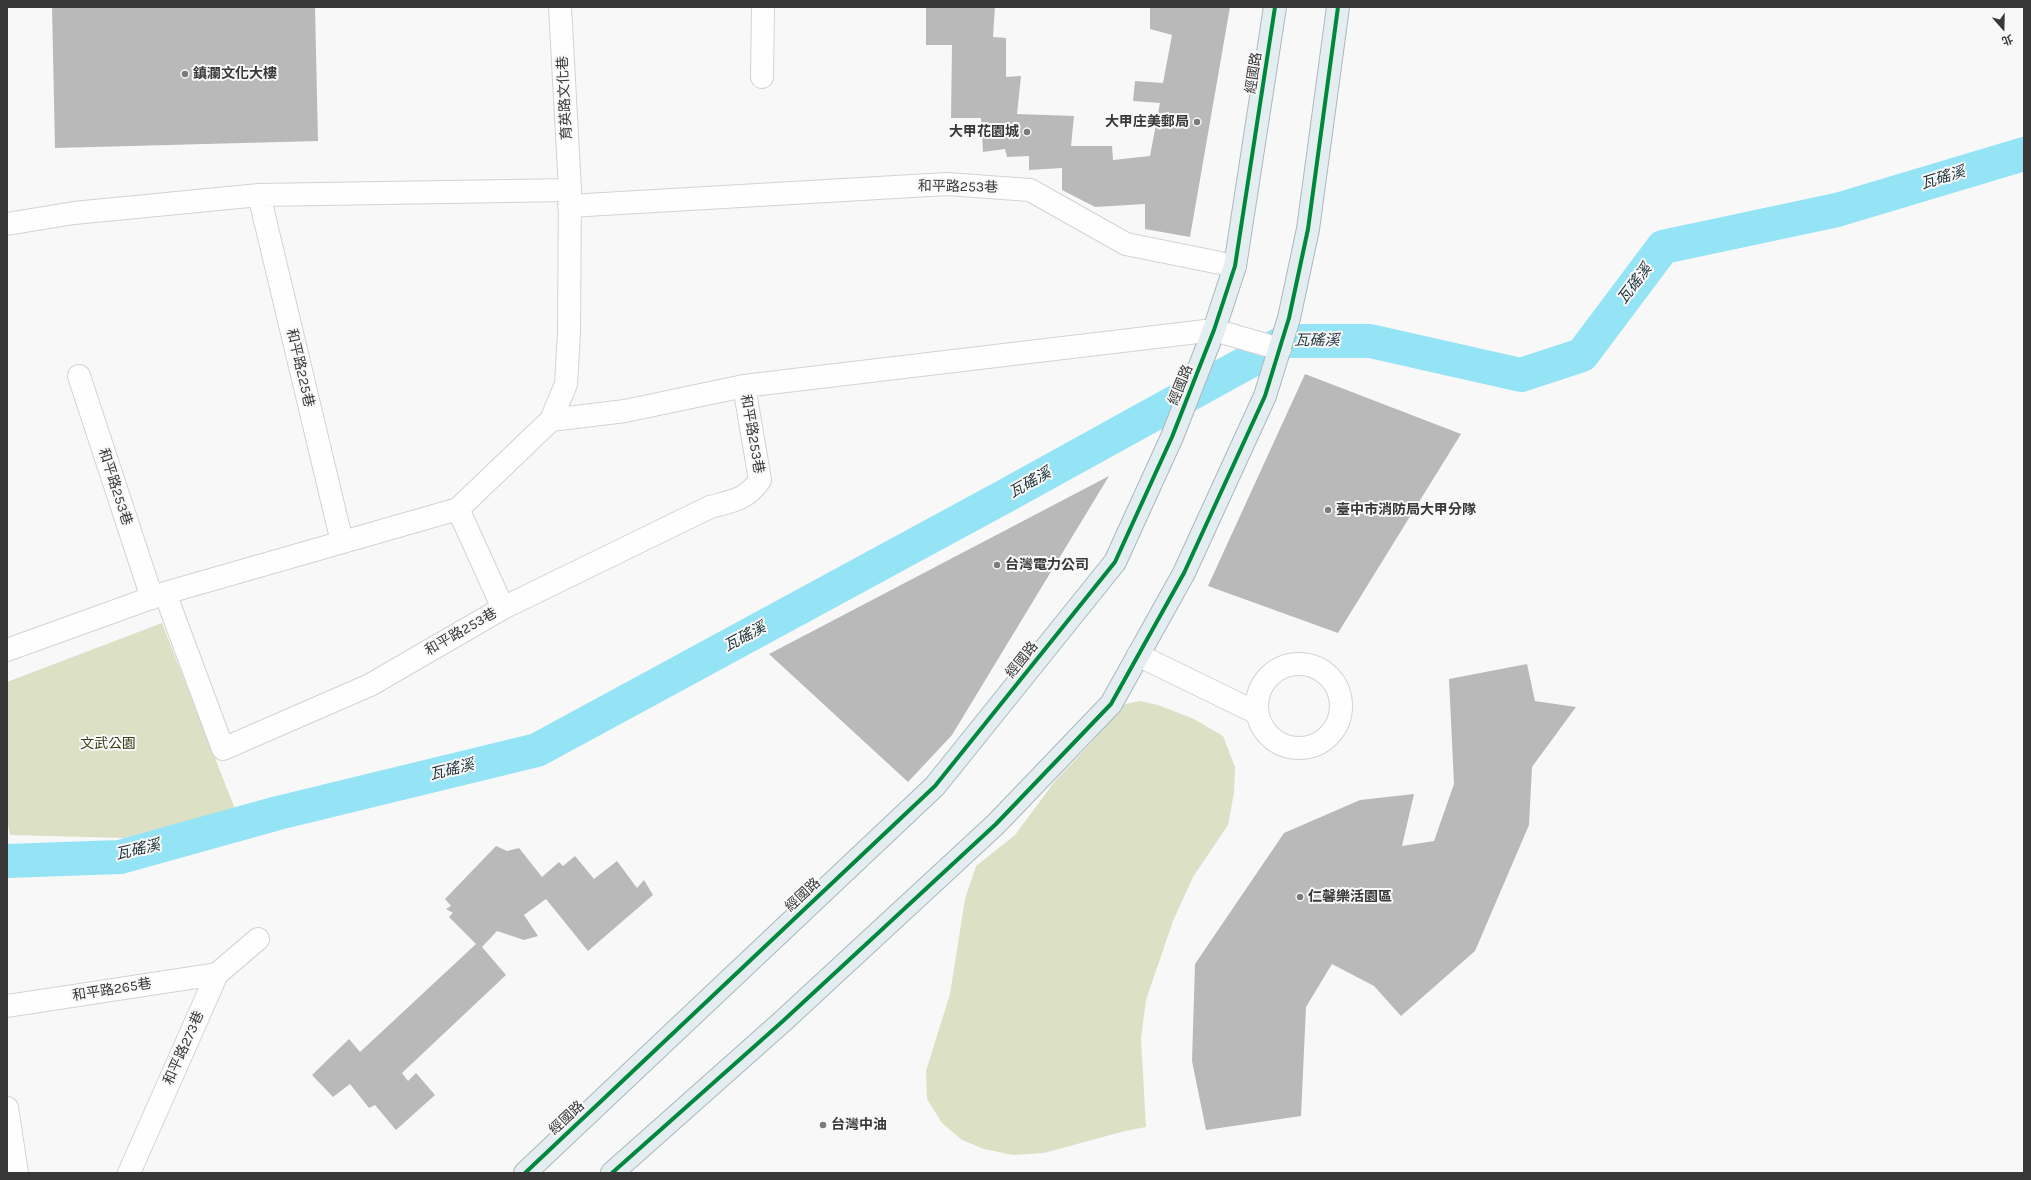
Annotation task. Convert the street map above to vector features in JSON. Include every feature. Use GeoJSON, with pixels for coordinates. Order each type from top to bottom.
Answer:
{"type":"FeatureCollection","features":[{"type":"Feature","properties":{"kind":"main road","name":"經國路"},"geometry":{"type":"LineString","coordinates":[[525,1173],[935,786],[1115,562],[1172,437],[1200,368],[1235,266],[1276,7]]}},
{"type":"Feature","properties":{"kind":"main road"},"geometry":{"type":"LineString","coordinates":[[612,1173],[783,1021],[996,824],[1111,704],[1184,573],[1265,396],[1289,318],[1308,229],[1338,7]]}},
{"type":"Feature","properties":{"kind":"street","name":"育英路文化巷"},"geometry":{"type":"LineString","coordinates":[[560,7],[570,198]]}},
{"type":"Feature","properties":{"kind":"street"},"geometry":{"type":"LineString","coordinates":[[762,77],[764,7]]}},
{"type":"Feature","properties":{"kind":"street","name":"和平路253巷"},"geometry":{"type":"LineString","coordinates":[[570,198],[947,184],[1030,190],[1126,244],[1235,266]]}},
{"type":"Feature","properties":{"kind":"street"},"geometry":{"type":"LineString","coordinates":[[7,224],[74,213],[259,195],[570,198],[569,333],[566,384],[551,420],[458,510],[342,542],[158,596],[7,650]]}},
{"type":"Feature","properties":{"kind":"street","name":"和平路225巷"},"geometry":{"type":"LineString","coordinates":[[259,195],[342,542]]}},
{"type":"Feature","properties":{"kind":"street","name":"和平路253巷"},"geometry":{"type":"LineString","coordinates":[[551,420],[625,411],[744,386],[1214,330],[1280,349]]}},
{"type":"Feature","properties":{"kind":"street","name":"和平路253巷"},"geometry":{"type":"LineString","coordinates":[[79,376],[158,596],[223,749],[370,685],[503,608],[710,507],[741,498],[752,491],[760,480],[744,386]]}},
{"type":"Feature","properties":{"kind":"street"},"geometry":{"type":"LineString","coordinates":[[458,510],[503,608]]}},
{"type":"Feature","properties":{"kind":"street"},"geometry":{"type":"LineString","coordinates":[[1138,655],[1257,713]]}},
{"type":"Feature","properties":{"kind":"street","name":"和平路273巷"},"geometry":{"type":"LineString","coordinates":[[129,1173],[217,974],[258,939]]}},
{"type":"Feature","properties":{"kind":"street","name":"和平路265巷"},"geometry":{"type":"LineString","coordinates":[[7,1006],[217,974]]}},
{"type":"Feature","properties":{"kind":"street"},"geometry":{"type":"LineString","coordinates":[[7,1108],[17,1173]]}},
{"type":"Feature","properties":{"kind":"green space","name":"文武公園"},"geometry":{"type":"Polygon","coordinates":[[[162,623],[235,809],[124,838],[10,835],[7,820],[7,682],[162,623]]]}},
{"type":"Feature","properties":{"kind":"green space"},"geometry":{"type":"Polygon","coordinates":[[[1140,701],[1158,705],[1194,719],[1223,736],[1235,767],[1234,793],[1228,825],[1193,877],[1173,921],[1146,1000],[1141,1039],[1146,1127],[1125,1131],[1044,1153],[1013,1155],[984,1149],[962,1140],[942,1123],[927,1099],[926,1071],[950,994],[965,899],[976,866],[1015,835],[1055,781],[1092,742],[1121,705],[1140,701]]]}},
{"type":"Feature","properties":{"kind":"building","name":"鎮瀾文化大樓"},"geometry":{"type":"Polygon","coordinates":[[[52,7],[315,7],[318,141],[55,148],[52,7]]]}},
{"type":"Feature","properties":{"kind":"building","name":"大甲花園城"},"geometry":{"type":"Polygon","coordinates":[[[926,7],[995,7],[993,37],[1006,38],[1006,77],[1021,76],[1017,114],[1074,116],[1071,146],[1112,146],[1113,160],[1150,156],[1160,103],[1133,101],[1135,81],[1163,83],[1172,35],[1150,29],[1150,7],[1230,7],[1190,237],[1145,229],[1145,204],[1095,207],[1062,190],[1062,168],[1029,170],[1029,156],[1007,157],[1005,149],[983,152],[981,118],[951,118],[952,45],[926,45],[926,7]]]}},
{"type":"Feature","properties":{"kind":"building","name":"臺中市消防局大甲分隊"},"geometry":{"type":"Polygon","coordinates":[[[1305,374],[1461,434],[1338,633],[1208,586],[1305,374]]]}},
{"type":"Feature","properties":{"kind":"building","name":"台灣電力公司"},"geometry":{"type":"Polygon","coordinates":[[[1109,476],[952,735],[908,782],[769,654],[1109,476]]]}},
{"type":"Feature","properties":{"kind":"building","name":"仁馨樂活園區"},"geometry":{"type":"Polygon","coordinates":[[[1527,664],[1535,701],[1576,707],[1532,767],[1529,825],[1475,951],[1401,1016],[1374,986],[1332,964],[1306,1007],[1301,1116],[1206,1130],[1192,1061],[1195,964],[1284,833],[1360,800],[1414,794],[1402,846],[1434,841],[1454,784],[1449,679],[1527,664]]]}},
{"type":"Feature","properties":{"kind":"building"},"geometry":{"type":"Polygon","coordinates":[[[496,846],[507,851],[519,848],[542,877],[559,862],[563,866],[575,856],[594,879],[617,861],[637,888],[644,880],[653,895],[588,951],[546,899],[524,915],[538,936],[524,940],[497,931],[482,947],[506,975],[402,1073],[408,1081],[416,1073],[435,1095],[396,1130],[375,1105],[369,1108],[350,1084],[333,1097],[312,1075],[349,1039],[360,1052],[476,944],[449,917],[453,913],[446,909],[451,906],[445,899],[496,846]]]}},
{"type":"Feature","properties":{"kind":"waterway","name":"瓦磘溪"},"geometry":{"type":"LineString","coordinates":[[7,861],[120,857],[278,813],[537,750],[1007,495],[1286,341],[1370,341],[1521,375],[1582,355],[1663,247],[1837,210],[2024,154]]}},
{"type":"Feature","properties":{"kind":"cycle path"},"geometry":{"type":"LineString","coordinates":[[525,1173],[935,786],[1115,562],[1172,437],[1214,330],[1235,266],[1275,7]]}},
{"type":"Feature","properties":{"kind":"cycle path"},"geometry":{"type":"LineString","coordinates":[[612,1173],[783,1021],[996,824],[1111,704],[1184,573],[1265,396],[1289,318],[1308,229],[1338,7]]}},
{"type":"Feature","properties":{"kind":"place","name":"鎮瀾文化大樓"},"geometry":{"type":"Point","coordinates":[185,74]}},
{"type":"Feature","properties":{"kind":"place","name":"大甲庄美郵局"},"geometry":{"type":"Point","coordinates":[1197,122]}},
{"type":"Feature","properties":{"kind":"place","name":"大甲花園城"},"geometry":{"type":"Point","coordinates":[1027,132]}},
{"type":"Feature","properties":{"kind":"place","name":"臺中市消防局大甲分隊"},"geometry":{"type":"Point","coordinates":[1328,510]}},
{"type":"Feature","properties":{"kind":"place","name":"台灣電力公司"},"geometry":{"type":"Point","coordinates":[997,565]}},
{"type":"Feature","properties":{"kind":"place","name":"仁馨樂活園區"},"geometry":{"type":"Point","coordinates":[1300,897]}},
{"type":"Feature","properties":{"kind":"place","name":"台灣中油"},"geometry":{"type":"Point","coordinates":[823,1125]}}]}
